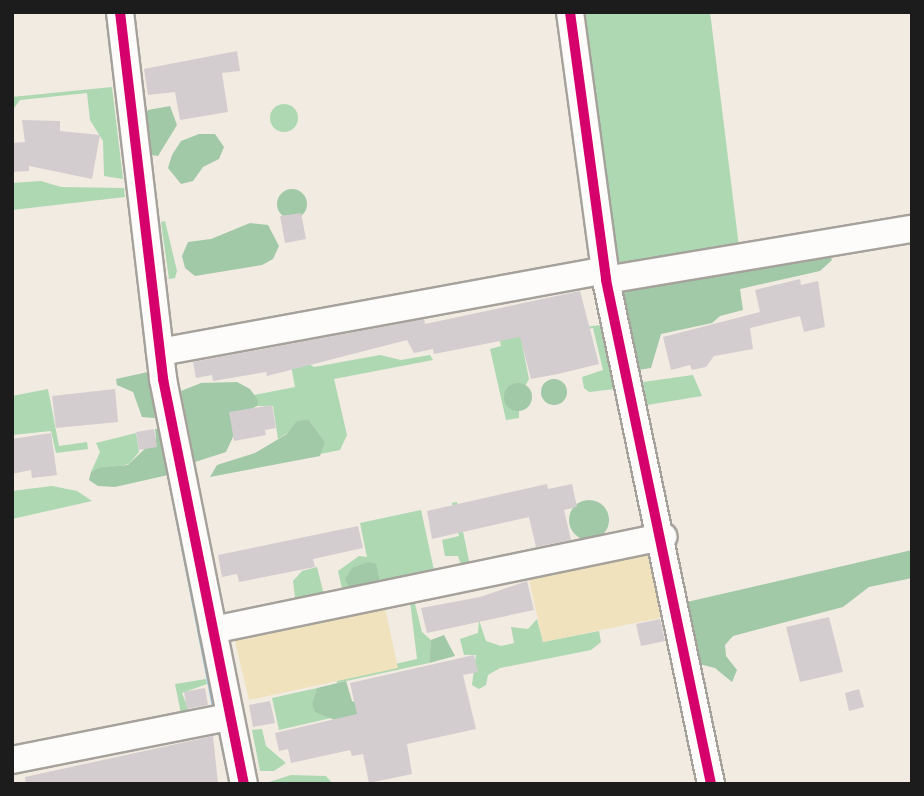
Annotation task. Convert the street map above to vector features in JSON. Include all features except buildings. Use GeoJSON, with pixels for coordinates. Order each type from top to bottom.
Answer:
{"type":"FeatureCollection","features":[{"type":"Feature","properties":{"kind":"street"},"geometry":{"type":"LineString","coordinates":[[120,12],[160,352],[244,784]]}},
{"type":"Feature","properties":{"kind":"street"},"geometry":{"type":"LineString","coordinates":[[570,12],[605,275],[663,537],[711,784]]}},
{"type":"Feature","properties":{"kind":"street"},"geometry":{"type":"LineString","coordinates":[[160,352],[605,275],[912,229]]}},
{"type":"Feature","properties":{"kind":"street"},"geometry":{"type":"LineString","coordinates":[[213,630],[663,537]]}},
{"type":"Feature","properties":{"kind":"street"},"geometry":{"type":"LineString","coordinates":[[12,760],[230,717]]}},
{"type":"Feature","properties":{"kind":"green space"},"geometry":{"type":"Polygon","coordinates":[[[584,12],[710,12],[739,247],[616,266],[584,12]]]}},
{"type":"Feature","properties":{"kind":"green space"},"geometry":{"type":"Polygon","coordinates":[[[112,87],[123,179],[104,176],[103,141],[90,120],[87,93],[20,100],[12,111],[12,97],[112,87]]]}},
{"type":"Feature","properties":{"kind":"green space"},"geometry":{"type":"Polygon","coordinates":[[[284,104],[294,108],[298,118],[294,128],[284,132],[274,128],[270,118],[274,108],[284,104]]]}},
{"type":"Feature","properties":{"kind":"green space"},"geometry":{"type":"Polygon","coordinates":[[[170,106],[177,125],[158,156],[152,155],[142,119],[148,110],[170,106]]]}},
{"type":"Feature","properties":{"kind":"green space"},"geometry":{"type":"Polygon","coordinates":[[[199,134],[215,134],[224,147],[219,159],[203,167],[193,181],[181,184],[168,168],[172,155],[181,141],[199,134]]]}},
{"type":"Feature","properties":{"kind":"green space"},"geometry":{"type":"Polygon","coordinates":[[[41,181],[61,187],[124,188],[125,197],[12,210],[12,183],[41,181]]]}},
{"type":"Feature","properties":{"kind":"green space"},"geometry":{"type":"Polygon","coordinates":[[[292,189],[303,193],[307,204],[303,215],[292,219],[281,215],[277,204],[281,193],[292,189]]]}},
{"type":"Feature","properties":{"kind":"green space"},"geometry":{"type":"Polygon","coordinates":[[[165,221],[177,271],[175,278],[169,279],[161,222],[165,221]]]}},
{"type":"Feature","properties":{"kind":"green space"},"geometry":{"type":"Polygon","coordinates":[[[250,223],[268,225],[279,246],[273,259],[262,265],[195,276],[185,268],[182,256],[188,242],[211,239],[250,223]]]}},
{"type":"Feature","properties":{"kind":"green space"},"geometry":{"type":"Polygon","coordinates":[[[827,247],[832,260],[820,271],[740,289],[743,310],[720,316],[712,323],[661,334],[651,368],[638,370],[621,293],[625,280],[827,247]]]}},
{"type":"Feature","properties":{"kind":"green space"},"geometry":{"type":"Polygon","coordinates":[[[494,313],[569,329],[601,325],[615,389],[589,392],[584,388],[582,377],[603,370],[593,328],[522,344],[529,379],[519,397],[519,418],[506,420],[490,349],[501,346],[494,313]]]}},
{"type":"Feature","properties":{"kind":"green space"},"geometry":{"type":"Polygon","coordinates":[[[380,355],[401,360],[430,355],[433,360],[334,379],[347,435],[340,450],[320,454],[325,442],[309,420],[278,439],[273,406],[257,406],[254,395],[295,387],[291,365],[306,362],[314,367],[380,355]]]}},
{"type":"Feature","properties":{"kind":"green space"},"geometry":{"type":"Polygon","coordinates":[[[148,372],[153,374],[159,415],[154,418],[142,417],[133,392],[117,385],[116,379],[148,372]]]}},
{"type":"Feature","properties":{"kind":"green space"},"geometry":{"type":"Polygon","coordinates":[[[693,375],[702,396],[647,405],[643,382],[693,375]]]}},
{"type":"Feature","properties":{"kind":"green space"},"geometry":{"type":"Polygon","coordinates":[[[554,379],[563,383],[567,392],[563,401],[554,405],[545,401],[541,392],[545,383],[554,379]]]}},
{"type":"Feature","properties":{"kind":"green space"},"geometry":{"type":"Polygon","coordinates":[[[237,382],[250,389],[258,400],[257,406],[244,413],[226,452],[195,462],[181,391],[201,383],[237,382]]]}},
{"type":"Feature","properties":{"kind":"green space"},"geometry":{"type":"Polygon","coordinates":[[[518,383],[528,387],[532,397],[528,407],[518,411],[508,407],[504,397],[508,387],[518,383]]]}},
{"type":"Feature","properties":{"kind":"green space"},"geometry":{"type":"Polygon","coordinates":[[[48,389],[59,446],[87,442],[88,449],[56,453],[51,431],[12,435],[12,396],[48,389]]]}},
{"type":"Feature","properties":{"kind":"green space"},"geometry":{"type":"Polygon","coordinates":[[[309,420],[325,442],[320,456],[210,477],[217,465],[255,453],[287,434],[297,421],[309,420]]]}},
{"type":"Feature","properties":{"kind":"green space"},"geometry":{"type":"Polygon","coordinates":[[[155,429],[161,429],[168,475],[115,487],[98,486],[89,480],[91,472],[99,468],[128,465],[156,438],[155,429]]]}},
{"type":"Feature","properties":{"kind":"green space"},"geometry":{"type":"Polygon","coordinates":[[[136,433],[139,452],[129,464],[91,472],[100,452],[96,443],[136,433]]]}},
{"type":"Feature","properties":{"kind":"green space"},"geometry":{"type":"Polygon","coordinates":[[[52,486],[77,491],[92,501],[12,519],[12,491],[52,486]]]}},
{"type":"Feature","properties":{"kind":"green space"},"geometry":{"type":"Polygon","coordinates":[[[589,500],[603,506],[609,520],[603,534],[589,540],[575,534],[569,520],[575,506],[589,500]]]}},
{"type":"Feature","properties":{"kind":"green space"},"geometry":{"type":"Polygon","coordinates":[[[457,502],[470,566],[463,571],[458,556],[445,556],[442,540],[459,536],[452,503],[457,502]]]}},
{"type":"Feature","properties":{"kind":"green space"},"geometry":{"type":"Polygon","coordinates":[[[421,510],[435,575],[343,593],[338,571],[359,556],[367,557],[360,523],[421,510]]]}},
{"type":"Feature","properties":{"kind":"green space"},"geometry":{"type":"Polygon","coordinates":[[[912,550],[912,578],[869,587],[843,607],[733,636],[725,645],[726,656],[737,670],[732,682],[715,668],[699,664],[684,608],[687,602],[912,550]]]}},
{"type":"Feature","properties":{"kind":"green space"},"geometry":{"type":"Polygon","coordinates":[[[368,562],[376,564],[380,583],[349,587],[345,579],[352,568],[368,562]]]}},
{"type":"Feature","properties":{"kind":"green space"},"geometry":{"type":"Polygon","coordinates":[[[317,567],[325,599],[296,605],[293,581],[302,571],[317,567]]]}},
{"type":"Feature","properties":{"kind":"green space"},"geometry":{"type":"Polygon","coordinates":[[[414,600],[422,632],[431,640],[429,663],[337,683],[337,677],[417,659],[410,601],[414,600]]]}},
{"type":"Feature","properties":{"kind":"green space"},"geometry":{"type":"Polygon","coordinates":[[[537,619],[543,642],[599,631],[601,642],[591,650],[500,668],[488,675],[486,685],[479,689],[472,685],[476,655],[464,655],[460,639],[478,633],[479,620],[486,641],[501,646],[514,643],[511,627],[528,629],[537,619]]]}},
{"type":"Feature","properties":{"kind":"green space"},"geometry":{"type":"Polygon","coordinates":[[[444,635],[455,656],[429,663],[431,640],[444,635]]]}},
{"type":"Feature","properties":{"kind":"green space"},"geometry":{"type":"Polygon","coordinates":[[[206,679],[207,684],[182,693],[190,714],[182,719],[175,684],[206,679]]]}},
{"type":"Feature","properties":{"kind":"green space"},"geometry":{"type":"Polygon","coordinates":[[[346,681],[352,701],[361,705],[365,718],[337,721],[315,712],[312,703],[317,688],[346,681]]]}},
{"type":"Feature","properties":{"kind":"green space"},"geometry":{"type":"Polygon","coordinates":[[[317,688],[312,703],[331,718],[279,730],[272,698],[317,688]]]}},
{"type":"Feature","properties":{"kind":"green space"},"geometry":{"type":"Polygon","coordinates":[[[262,729],[266,746],[286,763],[274,771],[260,771],[252,730],[262,729]]]}},
{"type":"Feature","properties":{"kind":"green space"},"geometry":{"type":"Polygon","coordinates":[[[291,775],[326,776],[332,783],[263,784],[291,775]]]}},
{"type":"Feature","properties":{"kind":"sand"},"geometry":{"type":"Polygon","coordinates":[[[643,551],[650,555],[664,617],[543,642],[528,575],[643,551]]]}},
{"type":"Feature","properties":{"kind":"sand"},"geometry":{"type":"Polygon","coordinates":[[[384,604],[398,668],[249,700],[234,637],[384,604]]]}},
{"type":"Feature","properties":{"kind":"waterway"},"geometry":{"type":"LineString","coordinates":[[107,12],[111,51]]}},
{"type":"Feature","properties":{"kind":"waterway"},"geometry":{"type":"LineString","coordinates":[[170,480],[215,711]]}},
{"type":"Feature","properties":{"kind":"waterway"},"geometry":{"type":"LineString","coordinates":[[219,727],[231,784]]}},
{"type":"Feature","properties":{"kind":"cycle path"},"geometry":{"type":"LineString","coordinates":[[120,12],[163,379],[244,784]]}},
{"type":"Feature","properties":{"kind":"cycle path"},"geometry":{"type":"LineString","coordinates":[[570,12],[606,280],[711,784]]}}]}
